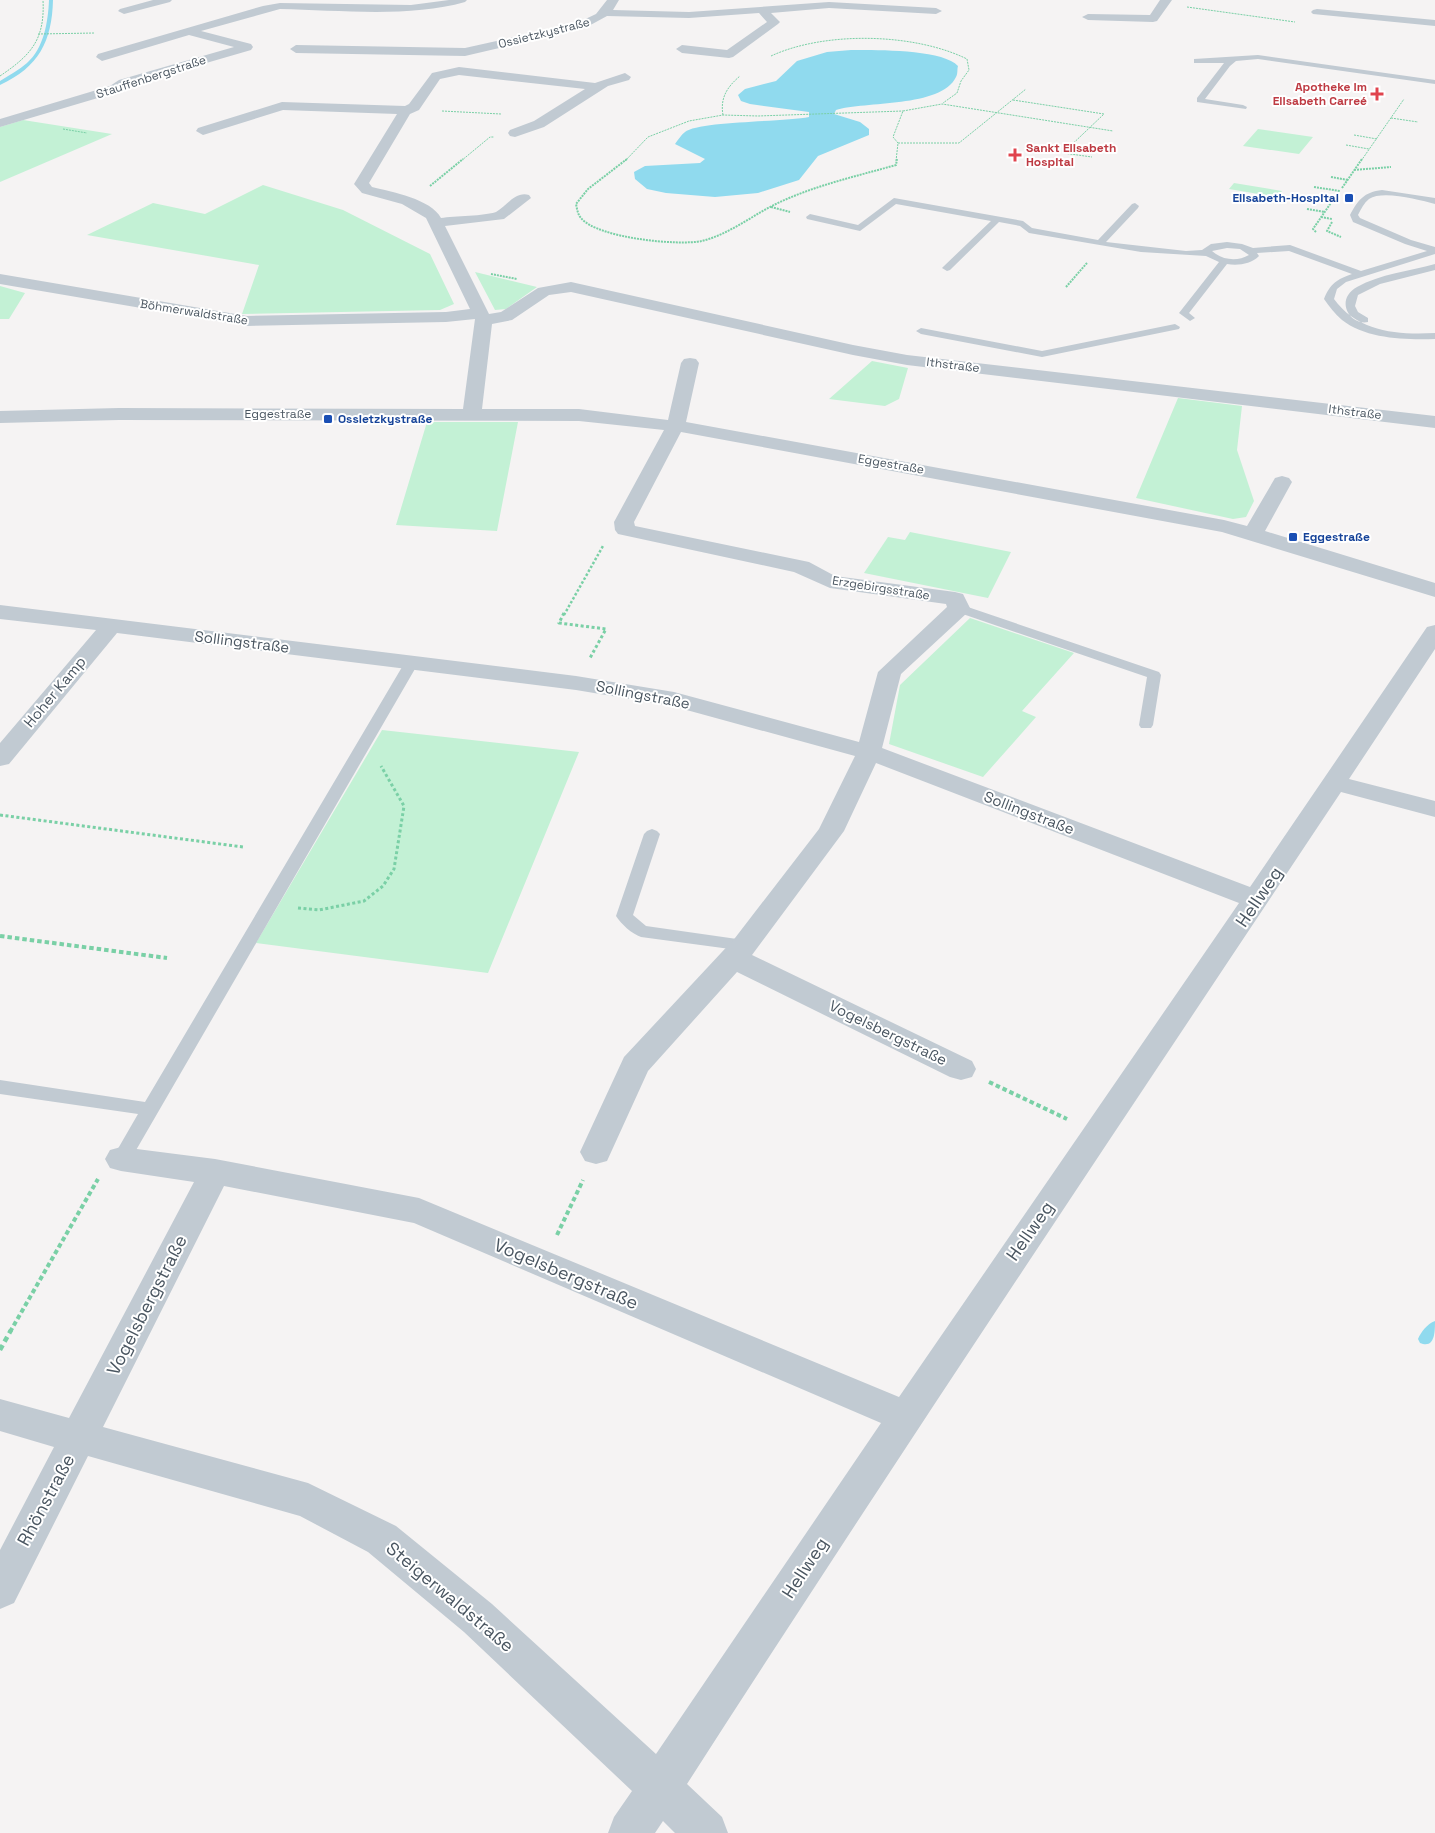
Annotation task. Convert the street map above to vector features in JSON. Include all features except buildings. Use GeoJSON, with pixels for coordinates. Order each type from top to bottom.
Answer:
{"type":"FeatureCollection","features":[{"type":"Feature","properties":{"kind":"street"},"geometry":{"type":"LineString","coordinates":[[124,11],[166,0]]}},
{"type":"Feature","properties":{"kind":"street"},"geometry":{"type":"LineString","coordinates":[[102,57],[267,8],[280,6],[411,8],[438,6],[461,0]]}},
{"type":"Feature","properties":{"kind":"street","name":"Ossietzkystraße"},"geometry":{"type":"LineString","coordinates":[[296,49],[465,52],[582,26],[607,13],[613,0]]}},
{"type":"Feature","properties":{"kind":"street"},"geometry":{"type":"LineString","coordinates":[[1311,24],[1323,0]]}},
{"type":"Feature","properties":{"kind":"street"},"geometry":{"type":"LineString","coordinates":[[1088,17],[1153,19],[1164,2]]}},
{"type":"Feature","properties":{"kind":"street"},"geometry":{"type":"LineString","coordinates":[[607,13],[689,15],[829,5],[936,11]]}},
{"type":"Feature","properties":{"kind":"street"},"geometry":{"type":"LineString","coordinates":[[682,49],[729,54],[774,22],[762,10]]}},
{"type":"Feature","properties":{"kind":"street"},"geometry":{"type":"LineString","coordinates":[[1317,12],[1435,23]]}},
{"type":"Feature","properties":{"kind":"street","name":"Stauffenbergstraße"},"geometry":{"type":"LineString","coordinates":[[0,123],[114,89],[123,83],[247,47],[191,32]]}},
{"type":"Feature","properties":{"kind":"street"},"geometry":{"type":"LineString","coordinates":[[459,71],[465,52]]}},
{"type":"Feature","properties":{"kind":"street"},"geometry":{"type":"LineString","coordinates":[[472,414],[482,316],[432,215],[407,201],[367,190],[361,184],[405,112],[414,107],[436,76],[459,71],[596,87]]}},
{"type":"Feature","properties":{"kind":"street"},"geometry":{"type":"LineString","coordinates":[[515,133],[539,124],[596,87],[625,77]]}},
{"type":"Feature","properties":{"kind":"street"},"geometry":{"type":"LineString","coordinates":[[203,130],[282,106],[409,110]]}},
{"type":"Feature","properties":{"kind":"street"},"geometry":{"type":"LineString","coordinates":[[436,223],[499,216],[524,198]]}},
{"type":"Feature","properties":{"kind":"street","name":"Böhmerwaldstraße"},"geometry":{"type":"LineString","coordinates":[[0,279],[247,321],[482,316]]}},
{"type":"Feature","properties":{"kind":"street","name":"Ithstraße"},"geometry":{"type":"LineString","coordinates":[[482,316],[506,316],[544,291],[571,287],[844,348],[907,360],[1435,422]]}},
{"type":"Feature","properties":{"kind":"street"},"geometry":{"type":"LineString","coordinates":[[625,530],[624,522],[676,425],[690,363]]}},
{"type":"Feature","properties":{"kind":"street","name":"Eggestraße"},"geometry":{"type":"LineString","coordinates":[[0,418],[119,414],[579,415],[676,425],[1224,526],[1435,590]]}},
{"type":"Feature","properties":{"kind":"street"},"geometry":{"type":"LineString","coordinates":[[1253,534],[1282,482]]}},
{"type":"Feature","properties":{"kind":"street","name":"Erzgebirgsstraße"},"geometry":{"type":"LineString","coordinates":[[625,530],[801,567],[830,582],[955,599],[959,608]]}},
{"type":"Feature","properties":{"kind":"street"},"geometry":{"type":"LineString","coordinates":[[596,1152],[635,1064],[739,952],[831,831],[869,752],[890,672],[959,608]]}},
{"type":"Feature","properties":{"kind":"street","name":"Sollingstraße"},"geometry":{"type":"LineString","coordinates":[[0,612],[576,683],[674,699],[869,752],[1257,900]]}},
{"type":"Feature","properties":{"kind":"street","name":"Hoher Kamp"},"geometry":{"type":"LineString","coordinates":[[0,759],[111,626]]}},
{"type":"Feature","properties":{"kind":"street","name":"Hellweg"},"geometry":{"type":"LineString","coordinates":[[630,1833],[905,1416],[1257,900],[1435,632]]}},
{"type":"Feature","properties":{"kind":"street"},"geometry":{"type":"LineString","coordinates":[[1335,783],[1435,809]]}},
{"type":"Feature","properties":{"kind":"street","name":"Vogelsbergstraße"},"geometry":{"type":"LineString","coordinates":[[739,952],[961,1069]]}},
{"type":"Feature","properties":{"kind":"street","name":"Vogelsbergstraße"},"geometry":{"type":"LineString","coordinates":[[121,1159],[215,1172],[420,1211],[543,1265],[905,1416]]}},
{"type":"Feature","properties":{"kind":"street","name":"Vogelsbergstraße"},"geometry":{"type":"LineString","coordinates":[[79,1437],[215,1172]]}},
{"type":"Feature","properties":{"kind":"street","name":"Steigerwaldstraße"},"geometry":{"type":"LineString","coordinates":[[0,1415],[308,1501],[382,1540],[478,1618],[660,1787],[706,1833]]}},
{"type":"Feature","properties":{"kind":"street","name":"Rhönstraße"},"geometry":{"type":"LineString","coordinates":[[0,1590],[79,1437]]}},
{"type":"Feature","properties":{"kind":"lane"},"geometry":{"type":"LineString","coordinates":[[1197,61],[1208,62],[1258,57],[1435,82]]}},
{"type":"Feature","properties":{"kind":"lane"},"geometry":{"type":"LineString","coordinates":[[1234,60],[1227,64],[1200,100],[1243,107]]}},
{"type":"Feature","properties":{"kind":"lane"},"geometry":{"type":"LineString","coordinates":[[1435,201],[1387,193],[1374,194],[1366,196],[1354,215],[1356,220],[1408,242],[1435,250]]}},
{"type":"Feature","properties":{"kind":"lane"},"geometry":{"type":"LineString","coordinates":[[810,217],[860,228],[894,201],[1023,224],[1029,230],[1102,243],[1182,254],[1208,253],[1214,258],[1225,261],[1249,260],[1254,256],[1252,251]]}},
{"type":"Feature","properties":{"kind":"lane"},"geometry":{"type":"LineString","coordinates":[[1102,243],[1135,206]]}},
{"type":"Feature","properties":{"kind":"lane"},"geometry":{"type":"LineString","coordinates":[[947,268],[998,219]]}},
{"type":"Feature","properties":{"kind":"lane"},"geometry":{"type":"LineString","coordinates":[[1408,242],[1414,249],[1414,254],[1410,259]]}},
{"type":"Feature","properties":{"kind":"lane"},"geometry":{"type":"LineString","coordinates":[[1208,253],[1207,250],[1214,246],[1227,244],[1252,251],[1290,248],[1382,282]]}},
{"type":"Feature","properties":{"kind":"lane"},"geometry":{"type":"LineString","coordinates":[[1433,335],[1403,335],[1361,326],[1350,321],[1339,312],[1329,299],[1333,288],[1343,280],[1435,250]]}},
{"type":"Feature","properties":{"kind":"lane"},"geometry":{"type":"LineString","coordinates":[[1190,318],[1184,313],[1225,261]]}},
{"type":"Feature","properties":{"kind":"lane"},"geometry":{"type":"LineString","coordinates":[[1433,335],[1389,328],[1367,322],[1351,312],[1350,301],[1356,292],[1382,282],[1435,268]]}},
{"type":"Feature","properties":{"kind":"lane"},"geometry":{"type":"LineString","coordinates":[[921,331],[1042,354],[1175,327]]}},
{"type":"Feature","properties":{"kind":"lane"},"geometry":{"type":"LineString","coordinates":[[959,608],[1154,675],[1146,724]]}},
{"type":"Feature","properties":{"kind":"lane"},"geometry":{"type":"LineString","coordinates":[[121,1159],[412,662]]}},
{"type":"Feature","properties":{"kind":"lane"},"geometry":{"type":"LineString","coordinates":[[652,834],[624,916],[641,931],[739,952]]}},
{"type":"Feature","properties":{"kind":"lane"},"geometry":{"type":"LineString","coordinates":[[0,1087],[149,1109]]}},
{"type":"Feature","properties":{"kind":"path"},"geometry":{"type":"LineString","coordinates":[[0,76],[21,62],[30,52],[38,34],[44,0]]}},
{"type":"Feature","properties":{"kind":"path"},"geometry":{"type":"LineString","coordinates":[[1164,2],[1311,24]]}},
{"type":"Feature","properties":{"kind":"path"},"geometry":{"type":"LineString","coordinates":[[38,34],[52,34]]}},
{"type":"Feature","properties":{"kind":"path"},"geometry":{"type":"LineString","coordinates":[[766,59],[791,48],[812,43],[835,41],[888,40],[936,47],[967,59],[969,70],[961,81],[957,94],[942,104]]}},
{"type":"Feature","properties":{"kind":"path"},"geometry":{"type":"LineString","coordinates":[[723,115],[721,106],[724,94],[729,86],[741,75]]}},
{"type":"Feature","properties":{"kind":"path"},"geometry":{"type":"LineString","coordinates":[[1330,177],[1348,180],[1418,79]]}},
{"type":"Feature","properties":{"kind":"path"},"geometry":{"type":"LineString","coordinates":[[898,143],[959,143],[1026,89]]}},
{"type":"Feature","properties":{"kind":"path"},"geometry":{"type":"LineString","coordinates":[[1013,100],[1104,114],[1063,152],[1092,157]]}},
{"type":"Feature","properties":{"kind":"path"},"geometry":{"type":"LineString","coordinates":[[903,111],[893,137],[898,143],[896,165],[818,187],[780,202],[734,230],[696,242],[664,243],[601,230],[587,224],[580,218],[576,204],[581,196],[630,157],[648,137],[689,120],[723,115],[758,116],[903,111],[942,104],[1113,130]]}},
{"type":"Feature","properties":{"kind":"path"},"geometry":{"type":"LineString","coordinates":[[409,110],[497,112],[520,122],[539,124]]}},
{"type":"Feature","properties":{"kind":"path"},"geometry":{"type":"LineString","coordinates":[[1391,118],[1418,122]]}},
{"type":"Feature","properties":{"kind":"path"},"geometry":{"type":"LineString","coordinates":[[407,201],[417,198],[425,189],[490,137],[515,133]]}},
{"type":"Feature","properties":{"kind":"path"},"geometry":{"type":"LineString","coordinates":[[1354,135],[1377,139]]}},
{"type":"Feature","properties":{"kind":"path"},"geometry":{"type":"LineString","coordinates":[[1346,146],[1369,149]]}},
{"type":"Feature","properties":{"kind":"path"},"geometry":{"type":"LineString","coordinates":[[1354,170],[1391,167]]}},
{"type":"Feature","properties":{"kind":"path"},"geometry":{"type":"LineString","coordinates":[[1327,185],[1330,186],[1328,189]]}},
{"type":"Feature","properties":{"kind":"path"},"geometry":{"type":"LineString","coordinates":[[1314,187],[1340,191]]}},
{"type":"Feature","properties":{"kind":"path"},"geometry":{"type":"LineString","coordinates":[[1307,209],[1325,212]]}},
{"type":"Feature","properties":{"kind":"path"},"geometry":{"type":"LineString","coordinates":[[1323,235],[1313,229],[1321,217],[1334,220]]}},
{"type":"Feature","properties":{"kind":"path"},"geometry":{"type":"LineString","coordinates":[[1336,240],[1339,236]]}},
{"type":"Feature","properties":{"kind":"path"},"geometry":{"type":"LineString","coordinates":[[1066,287],[1102,243]]}},
{"type":"Feature","properties":{"kind":"path"},"geometry":{"type":"LineString","coordinates":[[458,269],[469,269],[557,288]]}},
{"type":"Feature","properties":{"kind":"path"},"geometry":{"type":"LineString","coordinates":[[576,683],[606,628],[560,623],[607,538],[625,530]]}},
{"type":"Feature","properties":{"kind":"path"},"geometry":{"type":"LineString","coordinates":[[270,905],[319,910],[364,901],[383,886],[394,869],[404,806],[375,757],[358,754]]}},
{"type":"Feature","properties":{"kind":"path"},"geometry":{"type":"LineString","coordinates":[[0,815],[243,847]]}},
{"type":"Feature","properties":{"kind":"path"},"geometry":{"type":"LineString","coordinates":[[0,936],[167,958]]}},
{"type":"Feature","properties":{"kind":"path"},"geometry":{"type":"LineString","coordinates":[[961,1069],[1098,1133]]}},
{"type":"Feature","properties":{"kind":"path"},"geometry":{"type":"LineString","coordinates":[[543,1265],[596,1152]]}},
{"type":"Feature","properties":{"kind":"path"},"geometry":{"type":"LineString","coordinates":[[0,1350],[103,1169],[121,1159]]}},
{"type":"Feature","properties":{"kind":"green space"},"geometry":{"type":"Polygon","coordinates":[[[23,120],[112,134],[0,182],[0,127],[23,120]]]}},
{"type":"Feature","properties":{"kind":"green space"},"geometry":{"type":"Polygon","coordinates":[[[1258,129],[1313,137],[1299,154],[1243,146],[1258,129]]]}},
{"type":"Feature","properties":{"kind":"green space"},"geometry":{"type":"Polygon","coordinates":[[[1234,183],[1282,191],[1277,197],[1229,189],[1234,183]]]}},
{"type":"Feature","properties":{"kind":"green space"},"geometry":{"type":"Polygon","coordinates":[[[263,185],[343,210],[430,254],[454,304],[440,310],[242,314],[259,265],[87,235],[153,203],[205,214],[263,185]]]}},
{"type":"Feature","properties":{"kind":"green space"},"geometry":{"type":"Polygon","coordinates":[[[475,272],[537,287],[506,309],[495,310],[475,272]]]}},
{"type":"Feature","properties":{"kind":"green space"},"geometry":{"type":"Polygon","coordinates":[[[0,286],[25,293],[9,319],[0,319],[0,286]]]}},
{"type":"Feature","properties":{"kind":"green space"},"geometry":{"type":"Polygon","coordinates":[[[872,361],[908,368],[899,399],[885,406],[829,399],[872,361]]]}},
{"type":"Feature","properties":{"kind":"green space"},"geometry":{"type":"Polygon","coordinates":[[[1178,398],[1242,406],[1237,450],[1254,501],[1246,517],[1233,519],[1136,498],[1178,398]]]}},
{"type":"Feature","properties":{"kind":"green space"},"geometry":{"type":"Polygon","coordinates":[[[427,422],[518,422],[497,531],[396,525],[427,422]]]}},
{"type":"Feature","properties":{"kind":"green space"},"geometry":{"type":"Polygon","coordinates":[[[910,532],[1011,552],[988,598],[864,573],[888,537],[905,540],[910,532]]]}},
{"type":"Feature","properties":{"kind":"green space"},"geometry":{"type":"Polygon","coordinates":[[[970,618],[1074,653],[1022,711],[1036,717],[983,777],[889,744],[900,685],[970,618]]]}},
{"type":"Feature","properties":{"kind":"green space"},"geometry":{"type":"Polygon","coordinates":[[[382,730],[579,752],[488,973],[256,943],[382,730]]]}},
{"type":"Feature","properties":{"kind":"water"},"geometry":{"type":"Polygon","coordinates":[[[851,50],[924,53],[938,56],[950,60],[958,66],[957,74],[948,87],[919,99],[836,110],[834,114],[860,122],[869,129],[869,135],[818,156],[799,180],[758,193],[715,197],[666,193],[647,189],[635,179],[634,172],[645,166],[700,163],[705,159],[675,144],[685,132],[693,128],[809,117],[809,112],[750,104],[741,101],[738,95],[745,89],[776,81],[797,61],[827,52],[851,50]]]}},
{"type":"Feature","properties":{"kind":"waterway"},"geometry":{"type":"LineString","coordinates":[[0,83],[27,66],[40,51],[50,16],[51,0]]}},
{"type":"Feature","properties":{"kind":"waterway"},"geometry":{"type":"LineString","coordinates":[[1425,1339],[1435,1327]]}},
{"type":"Feature","properties":{"kind":"place","name":"Apotheke im Elisabeth Carreé"},"geometry":{"type":"Point","coordinates":[1377,94]}},
{"type":"Feature","properties":{"kind":"place","name":"Sankt Elisabeth Hospital"},"geometry":{"type":"Point","coordinates":[1015,155]}},
{"type":"Feature","properties":{"kind":"place","name":"Elisabeth-Hospital"},"geometry":{"type":"Point","coordinates":[1349,198]}},
{"type":"Feature","properties":{"kind":"place","name":"Ossietzkystraße"},"geometry":{"type":"Point","coordinates":[328,419]}},
{"type":"Feature","properties":{"kind":"place","name":"Eggestraße"},"geometry":{"type":"Point","coordinates":[1293,537]}}]}
